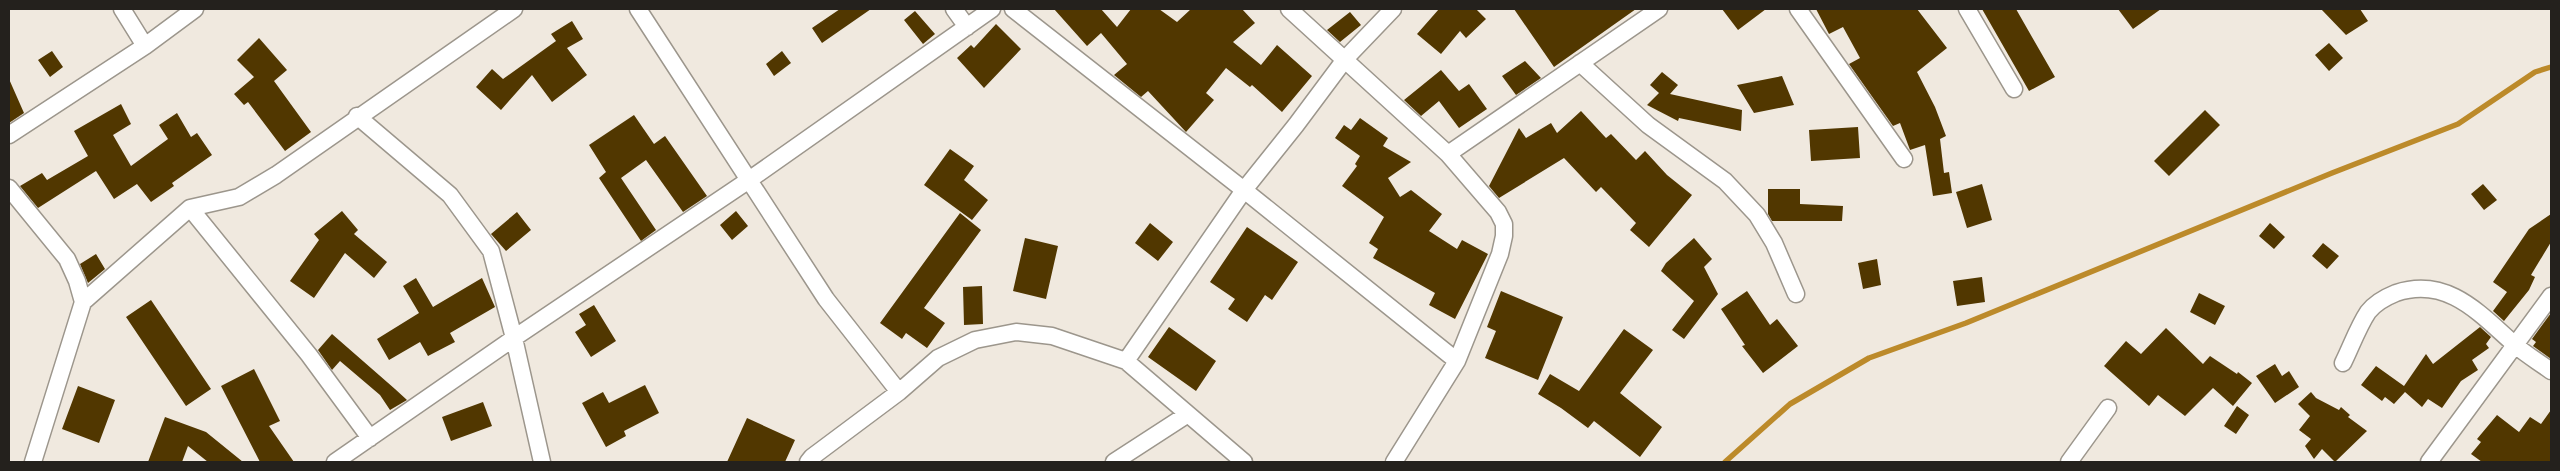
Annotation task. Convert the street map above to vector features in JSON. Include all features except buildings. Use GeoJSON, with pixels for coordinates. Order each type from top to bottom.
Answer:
{"type":"FeatureCollection","features":[{"type":"Feature","properties":{"kind":"street"},"geometry":{"type":"LineString","coordinates":[[122,9],[145,46]]}},
{"type":"Feature","properties":{"kind":"street"},"geometry":{"type":"LineString","coordinates":[[9,135],[145,46],[195,9]]}},
{"type":"Feature","properties":{"kind":"street"},"geometry":{"type":"LineString","coordinates":[[33,462],[83,302],[190,208],[239,197],[276,175],[357,116],[462,47],[514,9]]}},
{"type":"Feature","properties":{"kind":"street"},"geometry":{"type":"LineString","coordinates":[[638,9],[826,299],[900,392]]}},
{"type":"Feature","properties":{"kind":"street"},"geometry":{"type":"LineString","coordinates":[[954,9],[967,27]]}},
{"type":"Feature","properties":{"kind":"street"},"geometry":{"type":"LineString","coordinates":[[335,462],[514,338],[749,180],[992,9]]}},
{"type":"Feature","properties":{"kind":"street"},"geometry":{"type":"LineString","coordinates":[[1013,9],[1244,190],[1457,361]]}},
{"type":"Feature","properties":{"kind":"street"},"geometry":{"type":"LineString","coordinates":[[1289,9],[1346,58],[1448,154],[1498,212],[1504,224],[1504,236],[1500,254],[1457,361],[1394,462]]}},
{"type":"Feature","properties":{"kind":"street"},"geometry":{"type":"LineString","coordinates":[[1126,361],[1244,190],[1346,58],[1393,9]]}},
{"type":"Feature","properties":{"kind":"street"},"geometry":{"type":"LineString","coordinates":[[1448,154],[1659,9]]}},
{"type":"Feature","properties":{"kind":"street"},"geometry":{"type":"LineString","coordinates":[[1798,9],[1904,159]]}},
{"type":"Feature","properties":{"kind":"street"},"geometry":{"type":"LineString","coordinates":[[1967,9],[2014,89]]}},
{"type":"Feature","properties":{"kind":"street"},"geometry":{"type":"LineString","coordinates":[[1580,63],[1648,125],[1725,181],[1757,215],[1774,243],[1796,294]]}},
{"type":"Feature","properties":{"kind":"street"},"geometry":{"type":"LineString","coordinates":[[357,116],[450,195],[491,251],[514,338],[542,462]]}},
{"type":"Feature","properties":{"kind":"street"},"geometry":{"type":"LineString","coordinates":[[9,188],[67,259],[77,281],[83,302]]}},
{"type":"Feature","properties":{"kind":"street"},"geometry":{"type":"LineString","coordinates":[[190,208],[309,355],[370,438]]}},
{"type":"Feature","properties":{"kind":"street"},"geometry":{"type":"LineString","coordinates":[[2343,364],[2369,312],[2385,297],[2411,288],[2429,288],[2449,293],[2483,316],[2516,346],[2551,371]]}},
{"type":"Feature","properties":{"kind":"street"},"geometry":{"type":"LineString","coordinates":[[2429,462],[2551,296]]}},
{"type":"Feature","properties":{"kind":"street"},"geometry":{"type":"LineString","coordinates":[[808,462],[812,457],[900,392],[938,358],[975,340],[1016,332],[1052,336],[1126,361],[1244,462]]}},
{"type":"Feature","properties":{"kind":"street"},"geometry":{"type":"LineString","coordinates":[[2069,462],[2108,408]]}},
{"type":"Feature","properties":{"kind":"street"},"geometry":{"type":"LineString","coordinates":[[1114,462],[1188,414]]}},
{"type":"Feature","properties":{"kind":"waterway"},"geometry":{"type":"LineString","coordinates":[[1725,462],[1790,404],[1869,358],[1966,323],[2332,173],[2458,124],[2535,72],[2551,67]]}}]}
